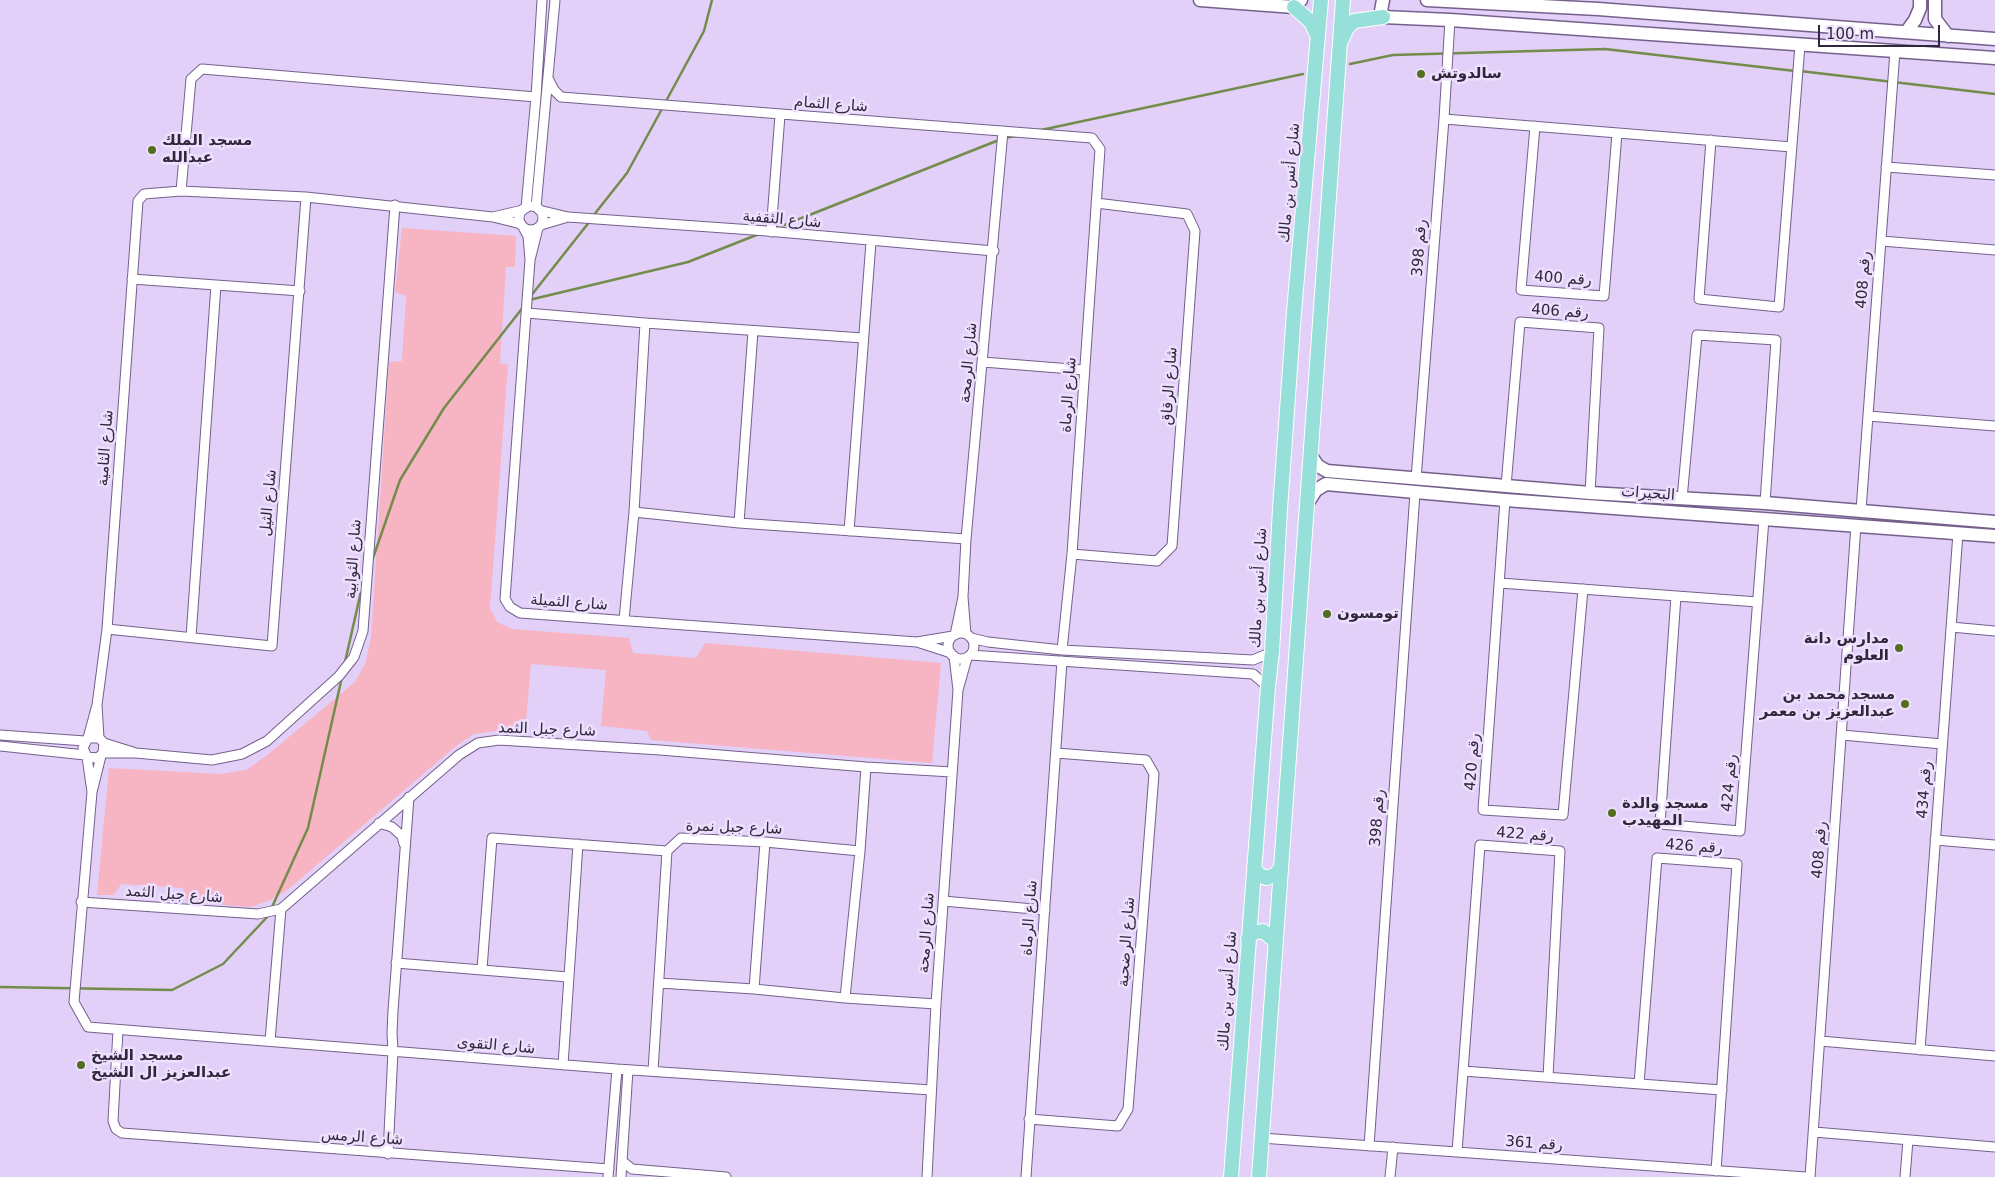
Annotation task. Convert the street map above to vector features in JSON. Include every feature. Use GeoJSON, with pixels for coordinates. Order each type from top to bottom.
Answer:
{"type":"FeatureCollection","features":[{"type":"Feature","properties":{"kind":"main road","name":"شارع أنس بن مالك"},"geometry":{"type":"LineString","coordinates":[[1231,1177],[1248,939],[1272,652],[1279,518],[1294,312],[1321,0]]}},
{"type":"Feature","properties":{"kind":"main road"},"geometry":{"type":"LineString","coordinates":[[1258,1177],[1343,0]]}},
{"type":"Feature","properties":{"kind":"main road"},"geometry":{"type":"LineString","coordinates":[[1298,4],[1311,22],[1318,37]]}},
{"type":"Feature","properties":{"kind":"main road"},"geometry":{"type":"LineString","coordinates":[[1340,44],[1347,28],[1354,22],[1383,17]]}},
{"type":"Feature","properties":{"kind":"main road"},"geometry":{"type":"LineString","coordinates":[[1254,867],[1258,874],[1266,878],[1275,875],[1280,869]]}},
{"type":"Feature","properties":{"kind":"main road"},"geometry":{"type":"LineString","coordinates":[[1248,939],[1253,933],[1264,931],[1274,940]]}},
{"type":"Feature","properties":{"kind":"street"},"geometry":{"type":"LineString","coordinates":[[530,260],[528,236],[520,216],[524,209],[526,195],[536,97],[542,0]]}},
{"type":"Feature","properties":{"kind":"street"},"geometry":{"type":"LineString","coordinates":[[530,260],[543,217],[538,209],[537,195],[547,107],[555,0]]}},
{"type":"Feature","properties":{"kind":"street"},"geometry":{"type":"LineString","coordinates":[[1200,0],[1298,4]]}},
{"type":"Feature","properties":{"kind":"street"},"geometry":{"type":"LineString","coordinates":[[1383,0],[1381,11],[1383,17],[1995,58]]}},
{"type":"Feature","properties":{"kind":"street"},"geometry":{"type":"LineString","coordinates":[[1427,0],[1598,4],[1995,39]]}},
{"type":"Feature","properties":{"kind":"street"},"geometry":{"type":"LineString","coordinates":[[1907,31],[1915,20],[1920,8],[1920,1],[1935,2],[1935,19],[1948,36]]}},
{"type":"Feature","properties":{"kind":"street","name":"رقم 398"},"geometry":{"type":"LineString","coordinates":[[1416,478],[1450,20]]}},
{"type":"Feature","properties":{"kind":"street"},"geometry":{"type":"LineString","coordinates":[[1711,140],[1699,299],[1779,308],[1800,45]]}},
{"type":"Feature","properties":{"kind":"street","name":"رقم 408"},"geometry":{"type":"LineString","coordinates":[[1861,510],[1895,51]]}},
{"type":"Feature","properties":{"kind":"street"},"geometry":{"type":"LineString","coordinates":[[536,97],[202,69],[191,79],[181,191],[306,197],[394,205],[493,217],[522,225],[530,230],[568,217]]}},
{"type":"Feature","properties":{"kind":"street"},"geometry":{"type":"LineString","coordinates":[[547,107],[561,97],[554,90],[549,80]]}},
{"type":"Feature","properties":{"kind":"street","name":"شارع الثمام"},"geometry":{"type":"LineString","coordinates":[[561,97],[1092,138],[1096,143]]}},
{"type":"Feature","properties":{"kind":"street"},"geometry":{"type":"LineString","coordinates":[[771,232],[780,115]]}},
{"type":"Feature","properties":{"kind":"street"},"geometry":{"type":"LineString","coordinates":[[1444,119],[1792,147]]}},
{"type":"Feature","properties":{"kind":"street","name":"رقم 400"},"geometry":{"type":"LineString","coordinates":[[1535,126],[1521,290],[1604,296],[1617,133]]}},
{"type":"Feature","properties":{"kind":"street","name":"شارع الرمحة"},"geometry":{"type":"LineString","coordinates":[[963,597],[966,539],[994,251],[1003,131]]}},
{"type":"Feature","properties":{"kind":"street","name":"شارع الرماة"},"geometry":{"type":"LineString","coordinates":[[1062,650],[1072,554],[1100,149],[1096,143]]}},
{"type":"Feature","properties":{"kind":"street"},"geometry":{"type":"LineString","coordinates":[[1886,167],[1995,175]]}},
{"type":"Feature","properties":{"kind":"street","name":"شارع الثامية"},"geometry":{"type":"LineString","coordinates":[[97,705],[107,629],[138,201],[144,194],[181,191]]}},
{"type":"Feature","properties":{"kind":"street","name":"شارع الثيل"},"geometry":{"type":"LineString","coordinates":[[107,629],[272,646],[306,197]]}},
{"type":"Feature","properties":{"kind":"street","name":"شارع الرقاق"},"geometry":{"type":"LineString","coordinates":[[1072,554],[1157,561],[1172,546],[1195,231],[1187,214],[1096,203]]}},
{"type":"Feature","properties":{"kind":"street","name":"شارع الثوابية"},"geometry":{"type":"LineString","coordinates":[[136,752],[212,760],[242,754],[267,741],[339,676],[354,657],[363,631],[394,205]]}},
{"type":"Feature","properties":{"kind":"street"},"geometry":{"type":"LineString","coordinates":[[493,217],[524,209],[538,209],[568,217]]}},
{"type":"Feature","properties":{"kind":"street","name":"شارع الثقفية"},"geometry":{"type":"LineString","coordinates":[[568,217],[994,251]]}},
{"type":"Feature","properties":{"kind":"street"},"geometry":{"type":"LineString","coordinates":[[1881,241],[1995,250]]}},
{"type":"Feature","properties":{"kind":"street"},"geometry":{"type":"LineString","coordinates":[[849,531],[871,242]]}},
{"type":"Feature","properties":{"kind":"street","name":"شارع الثميلة"},"geometry":{"type":"LineString","coordinates":[[530,260],[505,599],[510,607],[520,614],[917,642]]}},
{"type":"Feature","properties":{"kind":"street"},"geometry":{"type":"LineString","coordinates":[[132,279],[300,291]]}},
{"type":"Feature","properties":{"kind":"street"},"geometry":{"type":"LineString","coordinates":[[191,637],[216,285]]}},
{"type":"Feature","properties":{"kind":"street"},"geometry":{"type":"LineString","coordinates":[[527,312],[645,323],[863,338]]}},
{"type":"Feature","properties":{"kind":"street","name":"رقم 406"},"geometry":{"type":"LineString","coordinates":[[1506,486],[1520,322],[1599,328],[1590,493]]}},
{"type":"Feature","properties":{"kind":"street"},"geometry":{"type":"LineString","coordinates":[[624,620],[634,512],[645,323]]}},
{"type":"Feature","properties":{"kind":"street"},"geometry":{"type":"LineString","coordinates":[[739,523],[753,330]]}},
{"type":"Feature","properties":{"kind":"street"},"geometry":{"type":"LineString","coordinates":[[1682,499],[1697,335],[1716,336],[1776,340],[1765,504]]}},
{"type":"Feature","properties":{"kind":"street"},"geometry":{"type":"LineString","coordinates":[[983,362],[1084,370]]}},
{"type":"Feature","properties":{"kind":"street"},"geometry":{"type":"LineString","coordinates":[[1868,416],[1995,426],[1995,417]]}},
{"type":"Feature","properties":{"kind":"street","name":"البحيرات"},"geometry":{"type":"LineString","coordinates":[[1311,456],[1318,466],[1327,471],[1590,493],[1861,510],[1995,522]]}},
{"type":"Feature","properties":{"kind":"street"},"geometry":{"type":"LineString","coordinates":[[1344,486],[1338,481],[1338,477],[1348,473]]}},
{"type":"Feature","properties":{"kind":"street","name":"البحيرات"},"geometry":{"type":"LineString","coordinates":[[1307,504],[1316,490],[1326,484],[1504,500],[1995,536]]}},
{"type":"Feature","properties":{"kind":"street","name":"رقم 398"},"geometry":{"type":"LineString","coordinates":[[1369,1146],[1415,493]]}},
{"type":"Feature","properties":{"kind":"street","name":"رقم 420"},"geometry":{"type":"LineString","coordinates":[[1504,500],[1500,583],[1483,810],[1563,815],[1583,589]]}},
{"type":"Feature","properties":{"kind":"street"},"geometry":{"type":"LineString","coordinates":[[634,512],[739,523],[966,539]]}},
{"type":"Feature","properties":{"kind":"street","name":"رقم 424"},"geometry":{"type":"LineString","coordinates":[[1676,596],[1660,824],[1740,831],[1764,519]]}},
{"type":"Feature","properties":{"kind":"street"},"geometry":{"type":"LineString","coordinates":[[1959,533],[1962,519]]}},
{"type":"Feature","properties":{"kind":"street","name":"رقم 408"},"geometry":{"type":"LineString","coordinates":[[1810,1177],[1856,525]]}},
{"type":"Feature","properties":{"kind":"street","name":"رقم 434"},"geometry":{"type":"LineString","coordinates":[[1920,1050],[1959,533]]}},
{"type":"Feature","properties":{"kind":"street"},"geometry":{"type":"LineString","coordinates":[[1500,583],[1758,602]]}},
{"type":"Feature","properties":{"kind":"street"},"geometry":{"type":"LineString","coordinates":[[958,690],[949,643],[954,636],[963,597]]}},
{"type":"Feature","properties":{"kind":"street"},"geometry":{"type":"LineString","coordinates":[[958,690],[969,656],[974,648],[968,636],[963,597]]}},
{"type":"Feature","properties":{"kind":"street"},"geometry":{"type":"LineString","coordinates":[[1951,627],[1995,631]]}},
{"type":"Feature","properties":{"kind":"street"},"geometry":{"type":"LineString","coordinates":[[917,642],[954,636],[968,636],[988,642],[1062,650],[1253,660],[1272,652]]}},
{"type":"Feature","properties":{"kind":"street"},"geometry":{"type":"LineString","coordinates":[[917,642],[952,654],[959,659],[969,656],[1253,674],[1268,686]]}},
{"type":"Feature","properties":{"kind":"street","name":"شارع الرماة"},"geometry":{"type":"LineString","coordinates":[[1026,1177],[1062,661]]}},
{"type":"Feature","properties":{"kind":"street","name":"شارع الرمحة"},"geometry":{"type":"LineString","coordinates":[[927,1177],[936,1004],[958,690]]}},
{"type":"Feature","properties":{"kind":"street"},"geometry":{"type":"LineString","coordinates":[[92,792],[86,756],[82,748],[87,739],[97,705]]}},
{"type":"Feature","properties":{"kind":"street"},"geometry":{"type":"LineString","coordinates":[[81,902],[92,792],[102,755],[97,705]]}},
{"type":"Feature","properties":{"kind":"street"},"geometry":{"type":"LineString","coordinates":[[0,734],[74,741],[87,739],[101,740],[136,752]]}},
{"type":"Feature","properties":{"kind":"street"},"geometry":{"type":"LineString","coordinates":[[1842,735],[1942,744]]}},
{"type":"Feature","properties":{"kind":"street","name":"شارع جبل الثمد"},"geometry":{"type":"LineString","coordinates":[[81,902],[258,914],[280,908],[459,755],[478,744],[500,740],[952,772]]}},
{"type":"Feature","properties":{"kind":"street"},"geometry":{"type":"LineString","coordinates":[[0,746],[72,753],[95,759],[102,755],[136,752]]}},
{"type":"Feature","properties":{"kind":"street","name":"شارع الرضحية"},"geometry":{"type":"LineString","coordinates":[[1029,1119],[1118,1126],[1128,1109],[1154,774],[1146,760],[1056,753]]}},
{"type":"Feature","properties":{"kind":"street"},"geometry":{"type":"LineString","coordinates":[[845,998],[860,852],[866,767]]}},
{"type":"Feature","properties":{"kind":"street"},"geometry":{"type":"LineString","coordinates":[[388,1154],[396,963],[409,797]]}},
{"type":"Feature","properties":{"kind":"street"},"geometry":{"type":"LineString","coordinates":[[380,823],[392,827],[402,836],[404,846]]}},
{"type":"Feature","properties":{"kind":"street"},"geometry":{"type":"LineString","coordinates":[[482,969],[492,838],[667,851],[653,1071]]}},
{"type":"Feature","properties":{"kind":"street","name":"شارع جبل نمرة"},"geometry":{"type":"LineString","coordinates":[[667,851],[681,838],[766,842],[860,852]]}},
{"type":"Feature","properties":{"kind":"street"},"geometry":{"type":"LineString","coordinates":[[1935,840],[1995,845]]}},
{"type":"Feature","properties":{"kind":"street"},"geometry":{"type":"LineString","coordinates":[[754,989],[766,842]]}},
{"type":"Feature","properties":{"kind":"street"},"geometry":{"type":"LineString","coordinates":[[563,1065],[578,844]]}},
{"type":"Feature","properties":{"kind":"street","name":"رقم 422"},"geometry":{"type":"LineString","coordinates":[[1457,1152],[1480,845],[1560,851],[1548,1077]]}},
{"type":"Feature","properties":{"kind":"street","name":"رقم 426"},"geometry":{"type":"LineString","coordinates":[[1639,1084],[1657,858],[1737,864],[1716,1170]]}},
{"type":"Feature","properties":{"kind":"street"},"geometry":{"type":"LineString","coordinates":[[943,901],[1045,910]]}},
{"type":"Feature","properties":{"kind":"street","name":"شارع التقوى"},"geometry":{"type":"LineString","coordinates":[[81,902],[74,1002],[88,1027],[172,1032],[628,1070],[931,1090]]}},
{"type":"Feature","properties":{"kind":"street"},"geometry":{"type":"LineString","coordinates":[[270,1041],[280,908]]}},
{"type":"Feature","properties":{"kind":"street"},"geometry":{"type":"LineString","coordinates":[[396,963],[568,976]]}},
{"type":"Feature","properties":{"kind":"street"},"geometry":{"type":"LineString","coordinates":[[659,983],[936,1004]]}},
{"type":"Feature","properties":{"kind":"street","name":"شارع الرمس"},"geometry":{"type":"LineString","coordinates":[[118,1030],[113,1121],[116,1129],[122,1134],[608,1173]]}},
{"type":"Feature","properties":{"kind":"street"},"geometry":{"type":"LineString","coordinates":[[1820,1041],[1995,1056]]}},
{"type":"Feature","properties":{"kind":"street"},"geometry":{"type":"LineString","coordinates":[[608,1173],[617,1069]]}},
{"type":"Feature","properties":{"kind":"street"},"geometry":{"type":"LineString","coordinates":[[622,1177],[628,1070]]}},
{"type":"Feature","properties":{"kind":"street"},"geometry":{"type":"LineString","coordinates":[[1463,1071],[1722,1090]]}},
{"type":"Feature","properties":{"kind":"street"},"geometry":{"type":"LineString","coordinates":[[1814,1132],[1995,1147]]}},
{"type":"Feature","properties":{"kind":"street","name":"رقم 361"},"geometry":{"type":"LineString","coordinates":[[1261,1138],[1806,1177]]}},
{"type":"Feature","properties":{"kind":"street"},"geometry":{"type":"LineString","coordinates":[[1905,1177],[1908,1140]]}},
{"type":"Feature","properties":{"kind":"street"},"geometry":{"type":"LineString","coordinates":[[1390,1177],[1393,1147]]}},
{"type":"Feature","properties":{"kind":"street"},"geometry":{"type":"LineString","coordinates":[[622,1162],[632,1169],[726,1177]]}},
{"type":"Feature","properties":{"kind":"street"},"geometry":{"type":"LineString","coordinates":[[622,1177],[632,1169]]}},
{"type":"Feature","properties":{"kind":"shaded area"},"geometry":{"type":"Polygon","coordinates":[[[402,228],[516,236],[515,267],[506,267],[500,363],[508,365],[490,608],[497,622],[512,629],[629,638],[633,653],[696,658],[705,643],[941,663],[932,763],[651,740],[647,731],[601,726],[606,670],[531,664],[525,732],[496,731],[474,734],[455,747],[286,891],[271,900],[250,907],[187,902],[183,888],[121,884],[114,895],[97,895],[109,768],[221,774],[246,770],[266,756],[355,682],[365,664],[371,638],[389,362],[402,361],[406,296],[395,292],[402,228]]]}},
{"type":"Feature","properties":{"kind":"waterway"},"geometry":{"type":"LineString","coordinates":[[665,103],[704,31],[712,0]]}},
{"type":"Feature","properties":{"kind":"waterway"},"geometry":{"type":"LineString","coordinates":[[1350,64],[1393,55],[1605,49],[1795,71]]}},
{"type":"Feature","properties":{"kind":"waterway"},"geometry":{"type":"LineString","coordinates":[[1800,71],[1995,94]]}},
{"type":"Feature","properties":{"kind":"waterway"},"geometry":{"type":"LineString","coordinates":[[1041,130],[1303,74]]}},
{"type":"Feature","properties":{"kind":"waterway"},"geometry":{"type":"LineString","coordinates":[[593,216],[627,173],[663,107]]}},
{"type":"Feature","properties":{"kind":"waterway"},"geometry":{"type":"LineString","coordinates":[[1004,138],[1016,136]]}},
{"type":"Feature","properties":{"kind":"waterway"},"geometry":{"type":"LineString","coordinates":[[774,229],[999,140]]}},
{"type":"Feature","properties":{"kind":"waterway"},"geometry":{"type":"LineString","coordinates":[[530,297],[590,221]]}},
{"type":"Feature","properties":{"kind":"waterway"},"geometry":{"type":"LineString","coordinates":[[529,300],[688,262],[759,234]]}},
{"type":"Feature","properties":{"kind":"waterway"},"geometry":{"type":"LineString","coordinates":[[373,558],[400,480],[444,408],[524,306]]}},
{"type":"Feature","properties":{"kind":"waterway"},"geometry":{"type":"LineString","coordinates":[[345,662],[362,587]]}},
{"type":"Feature","properties":{"kind":"waterway"},"geometry":{"type":"LineString","coordinates":[[272,907],[308,828],[342,677]]}},
{"type":"Feature","properties":{"kind":"waterway"},"geometry":{"type":"LineString","coordinates":[[0,987],[172,990],[223,964],[269,915]]}},
{"type":"Feature","properties":{"kind":"place","name":"سالدوتش"},"geometry":{"type":"Point","coordinates":[1421,74]}},
{"type":"Feature","properties":{"kind":"place","name":"مسجد الملك عبدالله"},"geometry":{"type":"Point","coordinates":[152,150]}},
{"type":"Feature","properties":{"kind":"place","name":"تومسون"},"geometry":{"type":"Point","coordinates":[1327,614]}},
{"type":"Feature","properties":{"kind":"place","name":"مدارس دانة العلوم"},"geometry":{"type":"Point","coordinates":[1899,648]}},
{"type":"Feature","properties":{"kind":"place","name":"مسجد محمد بن عبدالعزيز بن معمر"},"geometry":{"type":"Point","coordinates":[1905,704]}},
{"type":"Feature","properties":{"kind":"place","name":"مسجد والدة المهيدب"},"geometry":{"type":"Point","coordinates":[1612,813]}},
{"type":"Feature","properties":{"kind":"place","name":"مسجد الشيخ عبدالعزيز ال الشيخ"},"geometry":{"type":"Point","coordinates":[81,1065]}}]}
